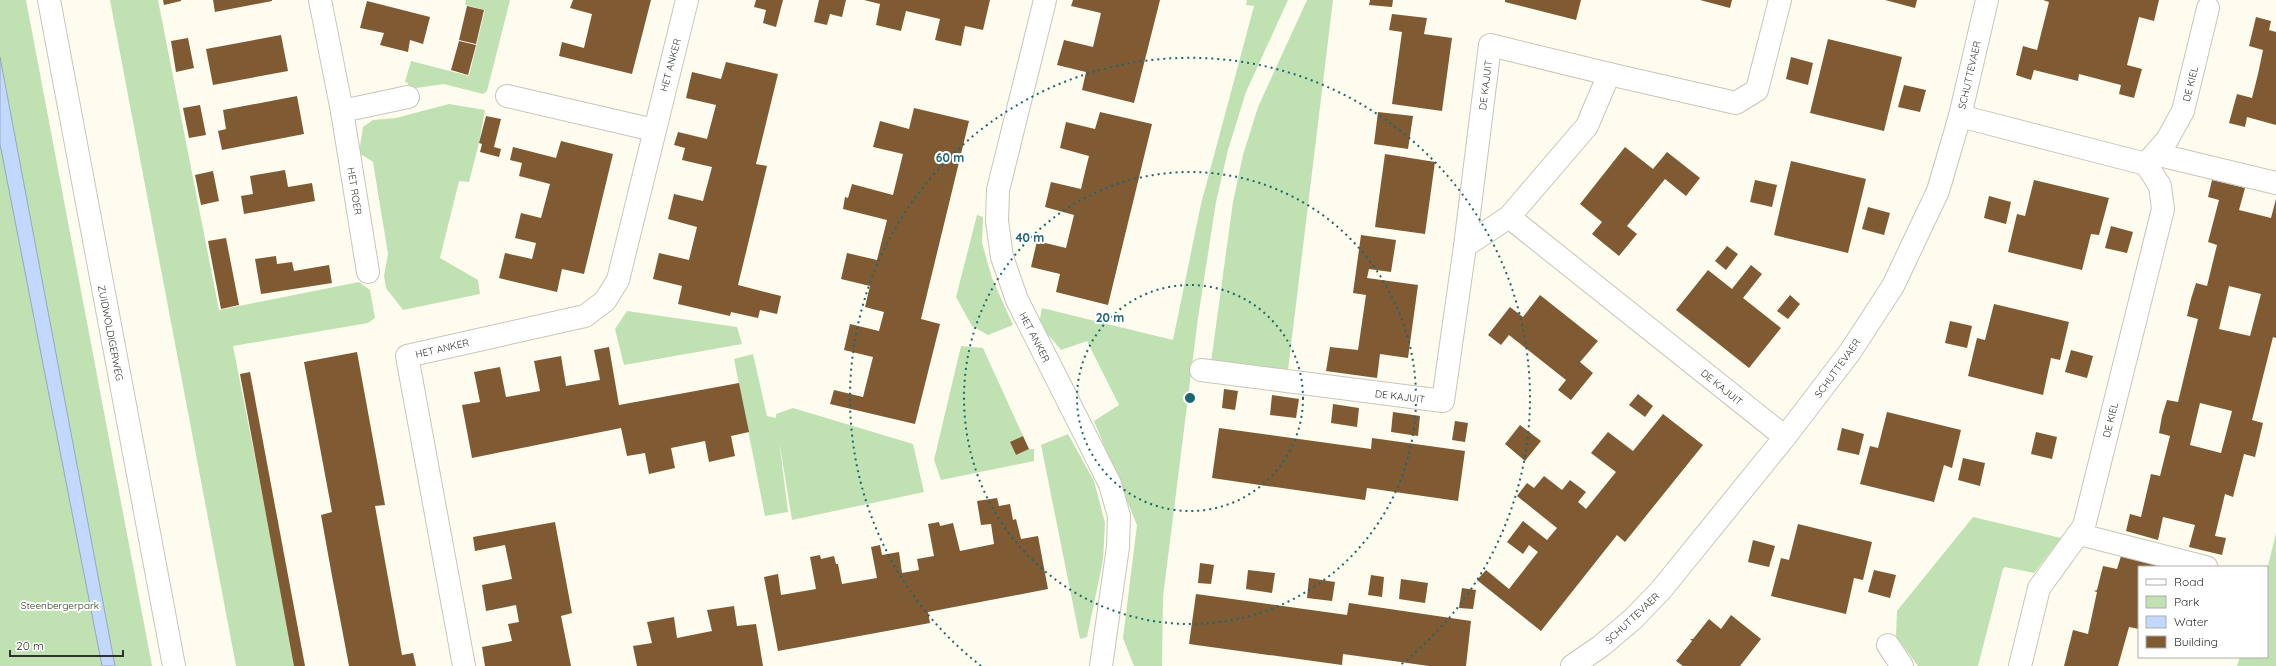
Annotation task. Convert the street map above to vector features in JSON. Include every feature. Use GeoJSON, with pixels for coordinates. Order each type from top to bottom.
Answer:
{"type":"FeatureCollection","features":[{"type":"Feature","properties":{"kind":"street","name":"ZUIDWOLDIGERWEG"},"geometry":{"type":"LineString","coordinates":[[49,0],[174,666]]}},
{"type":"Feature","properties":{"kind":"street","name":"HET ROER"},"geometry":{"type":"LineString","coordinates":[[320,0],[342,111],[368,272]]}},
{"type":"Feature","properties":{"kind":"street","name":"HET ANKER"},"geometry":{"type":"LineString","coordinates":[[464,666],[407,356],[585,316],[605,301],[618,280],[687,0]]}},
{"type":"Feature","properties":{"kind":"street","name":"HET ANKER"},"geometry":{"type":"LineString","coordinates":[[1045,0],[998,190],[997,221],[1002,257],[1017,300],[1110,484],[1119,516],[1118,547],[1101,666]]}},
{"type":"Feature","properties":{"kind":"street","name":"DE KAJUIT"},"geometry":{"type":"LineString","coordinates":[[1201,370],[1443,401],[1465,246],[1490,45],[1736,103],[1757,90],[1780,0]]}},
{"type":"Feature","properties":{"kind":"street","name":"SCHUTTEVAER"},"geometry":{"type":"LineString","coordinates":[[1572,666],[1601,646],[1633,619],[1661,590],[1850,352],[1893,286],[1938,191],[1960,116],[1987,0]]}},
{"type":"Feature","properties":{"kind":"street","name":"DE KIEL"},"geometry":{"type":"LineString","coordinates":[[2020,666],[2040,588],[2084,526],[2163,209],[2160,186],[2151,159],[2167,140],[2183,110],[2208,8]]}},
{"type":"Feature","properties":{"kind":"street"},"geometry":{"type":"LineString","coordinates":[[1465,246],[1509,217],[1587,126],[1609,74]]}},
{"type":"Feature","properties":{"kind":"street"},"geometry":{"type":"LineString","coordinates":[[342,111],[408,96]]}},
{"type":"Feature","properties":{"kind":"street"},"geometry":{"type":"LineString","coordinates":[[507,96],[654,130]]}},
{"type":"Feature","properties":{"kind":"street"},"geometry":{"type":"LineString","coordinates":[[1960,116],[2151,159],[2276,184]]}},
{"type":"Feature","properties":{"kind":"street","name":"DE KAJUIT"},"geometry":{"type":"LineString","coordinates":[[1509,217],[1784,437]]}},
{"type":"Feature","properties":{"kind":"street"},"geometry":{"type":"LineString","coordinates":[[1888,645],[1902,666]]}},
{"type":"Feature","properties":{"kind":"lane"},"geometry":{"type":"LineString","coordinates":[[2078,534],[2203,566]]}},
{"type":"Feature","properties":{"kind":"green space","name":"Steenbergerpark"},"geometry":{"type":"Polygon","coordinates":[[[0,0],[26,0],[152,666],[0,666],[0,0]]]}},
{"type":"Feature","properties":{"kind":"green space"},"geometry":{"type":"Polygon","coordinates":[[[110,0],[158,0],[219,310],[359,282],[370,290],[375,318],[368,323],[233,346],[296,666],[236,666],[110,0]]]}},
{"type":"Feature","properties":{"kind":"green space"},"geometry":{"type":"Polygon","coordinates":[[[466,0],[510,0],[487,91],[483,94],[444,84],[409,89],[408,83],[405,82],[411,61],[469,76],[485,10],[465,5],[466,0]]]}},
{"type":"Feature","properties":{"kind":"green space"},"geometry":{"type":"Polygon","coordinates":[[[1247,0],[1288,0],[1246,92],[1228,150],[1216,202],[1198,318],[1163,597],[1162,666],[1134,666],[1123,638],[1137,525],[1094,421],[1119,405],[1087,341],[1061,350],[1039,324],[1042,308],[1173,340],[1201,204],[1254,6],[1246,5],[1247,0]]]}},
{"type":"Feature","properties":{"kind":"green space"},"geometry":{"type":"Polygon","coordinates":[[[1307,0],[1333,0],[1288,370],[1211,362],[1233,202],[1243,155],[1258,107],[1307,0]]]}},
{"type":"Feature","properties":{"kind":"green space"},"geometry":{"type":"Polygon","coordinates":[[[449,104],[485,110],[479,143],[469,182],[459,181],[440,258],[478,280],[480,294],[403,310],[386,288],[384,276],[388,254],[373,162],[359,153],[363,127],[373,120],[396,118],[449,104]]]}},
{"type":"Feature","properties":{"kind":"green space"},"geometry":{"type":"Polygon","coordinates":[[[977,215],[983,217],[982,243],[992,278],[1013,325],[988,335],[972,326],[956,297],[977,215]]]}},
{"type":"Feature","properties":{"kind":"green space"},"geometry":{"type":"Polygon","coordinates":[[[627,311],[737,327],[742,344],[624,365],[615,329],[627,311]]]}},
{"type":"Feature","properties":{"kind":"green space"},"geometry":{"type":"Polygon","coordinates":[[[961,346],[983,348],[1023,436],[1010,442],[1016,455],[1029,449],[1034,449],[1034,461],[941,480],[934,460],[961,346]]]}},
{"type":"Feature","properties":{"kind":"green space"},"geometry":{"type":"Polygon","coordinates":[[[753,354],[767,416],[776,418],[776,414],[793,408],[913,444],[924,492],[792,520],[779,440],[788,512],[765,516],[734,359],[753,354]]]}},
{"type":"Feature","properties":{"kind":"green space"},"geometry":{"type":"Polygon","coordinates":[[[1068,434],[1094,481],[1105,523],[1103,560],[1087,637],[1080,639],[1041,445],[1068,434]]]}},
{"type":"Feature","properties":{"kind":"green space"},"geometry":{"type":"Polygon","coordinates":[[[1973,517],[2061,538],[2034,573],[2005,567],[2003,569],[1978,666],[1918,666],[1896,636],[1897,611],[1973,517]]]}},
{"type":"Feature","properties":{"kind":"green space"},"geometry":{"type":"Polygon","coordinates":[[[2276,533],[2276,666],[2237,666],[2240,658],[2268,658],[2268,566],[2276,533]]]}},
{"type":"Feature","properties":{"kind":"water"},"geometry":{"type":"Polygon","coordinates":[[[0,57],[115,666],[102,666],[0,144],[0,57]]]}},
{"type":"Feature","properties":{"kind":"building"},"geometry":{"type":"Polygon","coordinates":[[[163,0],[181,0],[181,1],[164,5],[163,0]]]}},
{"type":"Feature","properties":{"kind":"building"},"geometry":{"type":"Polygon","coordinates":[[[213,0],[272,0],[272,1],[215,12],[213,0]]]}},
{"type":"Feature","properties":{"kind":"building"},"geometry":{"type":"Polygon","coordinates":[[[573,0],[651,0],[632,74],[559,56],[562,42],[584,48],[592,14],[570,8],[573,0]]]}},
{"type":"Feature","properties":{"kind":"building"},"geometry":{"type":"Polygon","coordinates":[[[756,0],[783,0],[776,27],[763,23],[766,10],[754,7],[756,0]]]}},
{"type":"Feature","properties":{"kind":"building"},"geometry":{"type":"Polygon","coordinates":[[[819,0],[846,0],[842,17],[830,14],[827,25],[814,22],[819,0]]]}},
{"type":"Feature","properties":{"kind":"building"},"geometry":{"type":"Polygon","coordinates":[[[864,0],[990,0],[983,30],[965,26],[961,46],[935,40],[940,19],[906,11],[901,31],[876,25],[880,4],[864,0]]]}},
{"type":"Feature","properties":{"kind":"building"},"geometry":{"type":"Polygon","coordinates":[[[1073,0],[1160,0],[1134,103],[1082,90],[1086,72],[1057,65],[1064,40],[1093,47],[1101,13],[1071,6],[1073,0]]]}},
{"type":"Feature","properties":{"kind":"building"},"geometry":{"type":"Polygon","coordinates":[[[1370,0],[1393,0],[1392,7],[1369,5],[1370,0]]]}},
{"type":"Feature","properties":{"kind":"building"},"geometry":{"type":"Polygon","coordinates":[[[1505,0],[1581,0],[1576,20],[1505,2],[1505,0]]]}},
{"type":"Feature","properties":{"kind":"building"},"geometry":{"type":"Polygon","coordinates":[[[1700,0],[1732,0],[1730,8],[1700,0]]]}},
{"type":"Feature","properties":{"kind":"building"},"geometry":{"type":"Polygon","coordinates":[[[1885,0],[1917,0],[1915,8],[1885,0]]]}},
{"type":"Feature","properties":{"kind":"building"},"geometry":{"type":"Polygon","coordinates":[[[2043,0],[2159,0],[2154,21],[2139,17],[2127,65],[2142,69],[2134,98],[2119,94],[2121,85],[2079,74],[2078,81],[2034,70],[2031,80],[2016,75],[2023,46],[2037,50],[2049,2],[2043,0]]]}},
{"type":"Feature","properties":{"kind":"building"},"geometry":{"type":"Polygon","coordinates":[[[367,1],[430,17],[423,44],[410,40],[408,52],[380,45],[384,33],[360,28],[367,1]]]}},
{"type":"Feature","properties":{"kind":"building"},"geometry":{"type":"Polygon","coordinates":[[[467,6],[484,10],[476,44],[459,40],[467,6]]]}},
{"type":"Feature","properties":{"kind":"building"},"geometry":{"type":"Polygon","coordinates":[[[1392,14],[1427,18],[1424,34],[1452,38],[1442,111],[1392,104],[1402,32],[1389,30],[1392,14]]]}},
{"type":"Feature","properties":{"kind":"building"},"geometry":{"type":"Polygon","coordinates":[[[2256,17],[2271,21],[2269,30],[2276,32],[2276,125],[2247,117],[2245,127],[2229,123],[2237,94],[2252,98],[2263,50],[2249,46],[2256,17]]]}},
{"type":"Feature","properties":{"kind":"building"},"geometry":{"type":"Polygon","coordinates":[[[281,35],[288,71],[213,85],[206,49],[281,35]]]}},
{"type":"Feature","properties":{"kind":"building"},"geometry":{"type":"Polygon","coordinates":[[[188,38],[194,68],[176,72],[171,41],[188,38]]]}},
{"type":"Feature","properties":{"kind":"building"},"geometry":{"type":"Polygon","coordinates":[[[1828,39],[1902,57],[1884,131],[1810,113],[1828,39]]]}},
{"type":"Feature","properties":{"kind":"building"},"geometry":{"type":"Polygon","coordinates":[[[459,41],[476,45],[468,75],[451,70],[459,41]]]}},
{"type":"Feature","properties":{"kind":"building"},"geometry":{"type":"Polygon","coordinates":[[[1791,57],[1813,63],[1808,85],[1786,79],[1791,57]]]}},
{"type":"Feature","properties":{"kind":"building"},"geometry":{"type":"Polygon","coordinates":[[[726,62],[778,74],[756,164],[767,166],[738,285],[781,296],[777,314],[760,310],[758,318],[731,312],[730,316],[678,304],[682,286],[653,279],[659,253],[689,260],[697,227],[668,219],[674,194],[703,201],[712,167],[682,160],[685,148],[674,145],[678,132],[707,139],[716,105],[686,98],[692,72],[721,79],[726,62]]]}},
{"type":"Feature","properties":{"kind":"building"},"geometry":{"type":"Polygon","coordinates":[[[1904,85],[1926,90],[1920,112],[1898,107],[1904,85]]]}},
{"type":"Feature","properties":{"kind":"building"},"geometry":{"type":"Polygon","coordinates":[[[297,96],[304,134],[222,150],[218,131],[226,129],[223,110],[297,96]]]}},
{"type":"Feature","properties":{"kind":"building"},"geometry":{"type":"Polygon","coordinates":[[[200,105],[206,135],[189,138],[183,108],[200,105]]]}},
{"type":"Feature","properties":{"kind":"building"},"geometry":{"type":"Polygon","coordinates":[[[914,108],[969,121],[921,319],[940,324],[915,424],[830,404],[834,390],[863,397],[873,357],[844,350],[850,324],[879,331],[884,312],[865,307],[870,286],[841,279],[847,253],[877,260],[887,220],[843,209],[845,197],[848,198],[852,184],[893,195],[903,154],[873,147],[880,121],[909,129],[914,108]]]}},
{"type":"Feature","properties":{"kind":"building"},"geometry":{"type":"Polygon","coordinates":[[[1100,112],[1152,124],[1108,305],[1056,292],[1060,274],[1031,267],[1037,241],[1066,248],[1074,215],[1045,207],[1051,182],[1081,189],[1089,156],[1060,148],[1066,122],[1095,129],[1100,112]]]}},
{"type":"Feature","properties":{"kind":"building"},"geometry":{"type":"Polygon","coordinates":[[[1378,112],[1413,116],[1408,149],[1374,144],[1378,112]]]}},
{"type":"Feature","properties":{"kind":"building"},"geometry":{"type":"Polygon","coordinates":[[[486,116],[501,119],[494,147],[501,149],[499,157],[480,152],[482,144],[479,143],[486,116]]]}},
{"type":"Feature","properties":{"kind":"building"},"geometry":{"type":"Polygon","coordinates":[[[561,141],[613,154],[584,274],[562,269],[557,292],[499,278],[505,253],[532,259],[536,243],[515,238],[521,213],[541,218],[550,184],[519,176],[522,163],[510,160],[513,147],[556,158],[561,141]]]}},
{"type":"Feature","properties":{"kind":"building"},"geometry":{"type":"Polygon","coordinates":[[[1625,147],[1653,169],[1667,152],[1700,178],[1686,196],[1665,179],[1627,226],[1637,234],[1619,256],[1592,234],[1602,222],[1580,204],[1625,147]]]}},
{"type":"Feature","properties":{"kind":"building"},"geometry":{"type":"Polygon","coordinates":[[[1385,154],[1435,162],[1425,234],[1375,227],[1385,154]]]}},
{"type":"Feature","properties":{"kind":"building"},"geometry":{"type":"Polygon","coordinates":[[[1791,161],[1866,179],[1848,253],[1774,235],[1791,161]]]}},
{"type":"Feature","properties":{"kind":"building"},"geometry":{"type":"Polygon","coordinates":[[[285,170],[288,187],[312,183],[315,201],[244,214],[241,196],[253,194],[250,176],[285,170]]]}},
{"type":"Feature","properties":{"kind":"building"},"geometry":{"type":"Polygon","coordinates":[[[213,171],[219,201],[201,205],[195,175],[213,171]]]}},
{"type":"Feature","properties":{"kind":"building"},"geometry":{"type":"Polygon","coordinates":[[[1755,180],[1777,185],[1772,207],[1750,202],[1755,180]]]}},
{"type":"Feature","properties":{"kind":"building"},"geometry":{"type":"Polygon","coordinates":[[[2034,180],[2109,198],[2099,235],[2091,234],[2082,270],[2008,252],[2017,214],[2025,216],[2034,180]]]}},
{"type":"Feature","properties":{"kind":"building"},"geometry":{"type":"Polygon","coordinates":[[[2212,180],[2245,188],[2239,210],[2271,218],[2276,199],[2276,338],[2273,337],[2252,420],[2263,423],[2255,457],[2244,454],[2233,497],[2225,494],[2215,536],[2226,538],[2222,555],[2189,547],[2195,525],[2163,517],[2158,540],[2126,531],[2130,514],[2141,517],[2151,474],[2160,476],[2170,436],[2159,433],[2162,416],[2167,400],[2178,402],[2198,319],[2187,316],[2196,283],[2207,286],[2217,245],[2208,242],[2219,200],[2208,197],[2212,180]],[[2229,286],[2219,329],[2250,336],[2261,294],[2229,286]],[[2200,403],[2190,445],[2221,453],[2232,411],[2200,403]]]}},
{"type":"Feature","properties":{"kind":"building"},"geometry":{"type":"Polygon","coordinates":[[[1989,196],[2011,202],[2006,224],[1984,218],[1989,196]]]}},
{"type":"Feature","properties":{"kind":"building"},"geometry":{"type":"Polygon","coordinates":[[[1868,207],[1890,213],[1884,235],[1862,229],[1868,207]]]}},
{"type":"Feature","properties":{"kind":"building"},"geometry":{"type":"Polygon","coordinates":[[[2111,226],[2133,232],[2127,253],[2105,248],[2111,226]]]}},
{"type":"Feature","properties":{"kind":"building"},"geometry":{"type":"Polygon","coordinates":[[[1361,235],[1396,240],[1391,272],[1369,269],[1367,278],[1418,285],[1408,358],[1380,354],[1377,378],[1326,371],[1330,347],[1358,350],[1366,295],[1353,293],[1361,235]]]}},
{"type":"Feature","properties":{"kind":"building"},"geometry":{"type":"Polygon","coordinates":[[[226,238],[239,305],[221,309],[208,241],[226,238]]]}},
{"type":"Feature","properties":{"kind":"building"},"geometry":{"type":"Polygon","coordinates":[[[1727,246],[1738,254],[1726,270],[1715,261],[1727,246]]]}},
{"type":"Feature","properties":{"kind":"building"},"geometry":{"type":"Polygon","coordinates":[[[276,256],[277,264],[292,262],[294,271],[329,265],[332,283],[261,294],[255,259],[276,256]]]}},
{"type":"Feature","properties":{"kind":"building"},"geometry":{"type":"Polygon","coordinates":[[[1751,265],[1762,274],[1743,298],[1781,328],[1749,368],[1676,310],[1708,270],[1732,289],[1751,265]]]}},
{"type":"Feature","properties":{"kind":"building"},"geometry":{"type":"Polygon","coordinates":[[[1540,295],[1598,341],[1580,362],[1593,373],[1571,400],[1558,390],[1566,380],[1509,335],[1501,345],[1488,335],[1510,307],[1523,317],[1540,295]]]}},
{"type":"Feature","properties":{"kind":"building"},"geometry":{"type":"Polygon","coordinates":[[[1790,295],[1800,304],[1788,319],[1777,311],[1790,295]]]}},
{"type":"Feature","properties":{"kind":"building"},"geometry":{"type":"Polygon","coordinates":[[[1994,304],[2069,322],[2060,360],[2051,358],[2043,395],[1968,376],[1977,338],[1985,340],[1994,304]]]}},
{"type":"Feature","properties":{"kind":"building"},"geometry":{"type":"Polygon","coordinates":[[[1950,321],[1972,326],[1967,348],[1945,343],[1950,321]]]}},
{"type":"Feature","properties":{"kind":"building"},"geometry":{"type":"Polygon","coordinates":[[[609,347],[619,405],[739,383],[749,432],[731,436],[735,456],[709,462],[705,441],[671,448],[675,468],[649,474],[645,453],[627,456],[621,428],[472,458],[462,405],[480,402],[474,372],[500,367],[506,397],[540,391],[534,361],[561,356],[566,386],[600,380],[594,350],[609,347]]]}},
{"type":"Feature","properties":{"kind":"building"},"geometry":{"type":"Polygon","coordinates":[[[2071,350],[2093,356],[2087,378],[2065,372],[2071,350]]]}},
{"type":"Feature","properties":{"kind":"building"},"geometry":{"type":"Polygon","coordinates":[[[357,352],[385,505],[375,506],[402,655],[413,653],[416,666],[349,666],[332,576],[321,515],[332,512],[304,362],[357,352]]]}},
{"type":"Feature","properties":{"kind":"building"},"geometry":{"type":"Polygon","coordinates":[[[250,372],[305,666],[294,666],[240,374],[250,372]]]}},
{"type":"Feature","properties":{"kind":"building"},"geometry":{"type":"Polygon","coordinates":[[[1224,389],[1238,391],[1235,410],[1222,408],[1224,389]]]}},
{"type":"Feature","properties":{"kind":"building"},"geometry":{"type":"Polygon","coordinates":[[[1638,394],[1653,406],[1645,417],[1629,405],[1638,394]]]}},
{"type":"Feature","properties":{"kind":"building"},"geometry":{"type":"Polygon","coordinates":[[[1272,395],[1299,399],[1296,418],[1270,415],[1272,395]]]}},
{"type":"Feature","properties":{"kind":"building"},"geometry":{"type":"Polygon","coordinates":[[[1333,404],[1359,408],[1357,427],[1331,423],[1333,404]]]}},
{"type":"Feature","properties":{"kind":"building"},"geometry":{"type":"Polygon","coordinates":[[[1393,412],[1420,416],[1418,436],[1391,432],[1393,412]]]}},
{"type":"Feature","properties":{"kind":"building"},"geometry":{"type":"Polygon","coordinates":[[[1887,412],[1961,430],[1952,468],[1944,465],[1934,502],[1860,484],[1870,446],[1878,448],[1887,412]]]}},
{"type":"Feature","properties":{"kind":"building"},"geometry":{"type":"Polygon","coordinates":[[[1663,414],[1703,445],[1625,542],[1617,535],[1541,631],[1477,580],[1486,570],[1509,589],[1538,552],[1529,545],[1523,554],[1507,542],[1523,521],[1547,540],[1557,528],[1517,496],[1527,483],[1534,488],[1544,476],[1562,490],[1570,480],[1586,492],[1578,502],[1586,509],[1616,472],[1591,453],[1608,432],[1633,451],[1663,414]]]}},
{"type":"Feature","properties":{"kind":"building"},"geometry":{"type":"Polygon","coordinates":[[[1455,421],[1468,423],[1465,442],[1452,440],[1455,421]]]}},
{"type":"Feature","properties":{"kind":"building"},"geometry":{"type":"Polygon","coordinates":[[[1520,425],[1541,441],[1525,461],[1505,444],[1520,425]]]}},
{"type":"Feature","properties":{"kind":"building"},"geometry":{"type":"Polygon","coordinates":[[[1219,428],[1371,449],[1372,438],[1465,451],[1458,501],[1367,488],[1365,500],[1212,478],[1219,428]]]}},
{"type":"Feature","properties":{"kind":"building"},"geometry":{"type":"Polygon","coordinates":[[[1842,428],[1864,434],[1859,455],[1837,450],[1842,428]]]}},
{"type":"Feature","properties":{"kind":"building"},"geometry":{"type":"Polygon","coordinates":[[[2036,432],[2057,437],[2052,459],[2031,454],[2036,432]]]}},
{"type":"Feature","properties":{"kind":"building"},"geometry":{"type":"Polygon","coordinates":[[[1023,436],[1029,449],[1016,455],[1010,442],[1023,436]]]}},
{"type":"Feature","properties":{"kind":"building"},"geometry":{"type":"Polygon","coordinates":[[[1963,458],[1985,463],[1980,486],[1958,480],[1963,458]]]}},
{"type":"Feature","properties":{"kind":"building"},"geometry":{"type":"Polygon","coordinates":[[[997,498],[999,506],[1010,504],[1013,520],[1016,519],[1021,539],[1038,536],[1048,589],[928,612],[930,623],[778,651],[764,577],[778,574],[781,595],[816,589],[810,557],[820,555],[821,559],[834,556],[836,564],[838,564],[842,584],[877,578],[871,547],[880,545],[882,555],[899,552],[902,573],[919,570],[917,559],[934,556],[928,524],[939,522],[940,526],[953,523],[960,551],[994,544],[991,524],[981,525],[977,501],[997,498]]]}},
{"type":"Feature","properties":{"kind":"building"},"geometry":{"type":"Polygon","coordinates":[[[555,522],[572,613],[561,616],[571,666],[485,666],[482,647],[512,641],[508,624],[519,622],[516,605],[486,611],[482,585],[512,579],[505,545],[475,551],[473,537],[555,522]]]}},
{"type":"Feature","properties":{"kind":"building"},"geometry":{"type":"Polygon","coordinates":[[[1798,524],[1872,542],[1863,580],[1854,578],[1846,614],[1771,596],[1781,558],[1789,560],[1798,524]]]}},
{"type":"Feature","properties":{"kind":"building"},"geometry":{"type":"Polygon","coordinates":[[[1753,540],[1775,546],[1769,567],[1748,562],[1753,540]]]}},
{"type":"Feature","properties":{"kind":"building"},"geometry":{"type":"Polygon","coordinates":[[[2122,553],[2173,566],[2138,566],[2138,629],[2129,627],[2118,666],[2064,666],[2073,630],[2088,634],[2097,592],[2094,591],[2097,590],[2103,566],[2117,569],[2122,553]]]}},
{"type":"Feature","properties":{"kind":"building"},"geometry":{"type":"Polygon","coordinates":[[[1200,563],[1214,565],[1211,584],[1198,583],[1200,563]]]}},
{"type":"Feature","properties":{"kind":"building"},"geometry":{"type":"Polygon","coordinates":[[[1248,570],[1275,573],[1272,593],[1246,589],[1248,570]]]}},
{"type":"Feature","properties":{"kind":"building"},"geometry":{"type":"Polygon","coordinates":[[[1874,570],[1896,575],[1890,598],[1868,592],[1874,570]]]}},
{"type":"Feature","properties":{"kind":"building"},"geometry":{"type":"Polygon","coordinates":[[[1371,575],[1384,577],[1382,597],[1368,595],[1371,575]]]}},
{"type":"Feature","properties":{"kind":"building"},"geometry":{"type":"Polygon","coordinates":[[[1309,578],[1335,582],[1332,601],[1307,598],[1309,578]]]}},
{"type":"Feature","properties":{"kind":"building"},"geometry":{"type":"Polygon","coordinates":[[[1401,579],[1428,583],[1425,603],[1399,599],[1401,579]]]}},
{"type":"Feature","properties":{"kind":"building"},"geometry":{"type":"Polygon","coordinates":[[[1462,588],[1476,590],[1473,609],[1459,608],[1462,588]]]}},
{"type":"Feature","properties":{"kind":"building"},"geometry":{"type":"Polygon","coordinates":[[[1196,594],[1347,615],[1349,603],[1471,621],[1466,666],[1429,666],[1343,654],[1342,665],[1189,644],[1196,594]]]}},
{"type":"Feature","properties":{"kind":"building"},"geometry":{"type":"Polygon","coordinates":[[[734,606],[737,626],[756,624],[763,666],[637,666],[633,646],[652,643],[647,622],[674,617],[677,638],[712,631],[707,610],[734,606]]]}},
{"type":"Feature","properties":{"kind":"building"},"geometry":{"type":"Polygon","coordinates":[[[1731,615],[1761,639],[1740,666],[1683,666],[1676,661],[1692,641],[1690,639],[1693,639],[1709,619],[1721,629],[1731,615]]]}}]}
